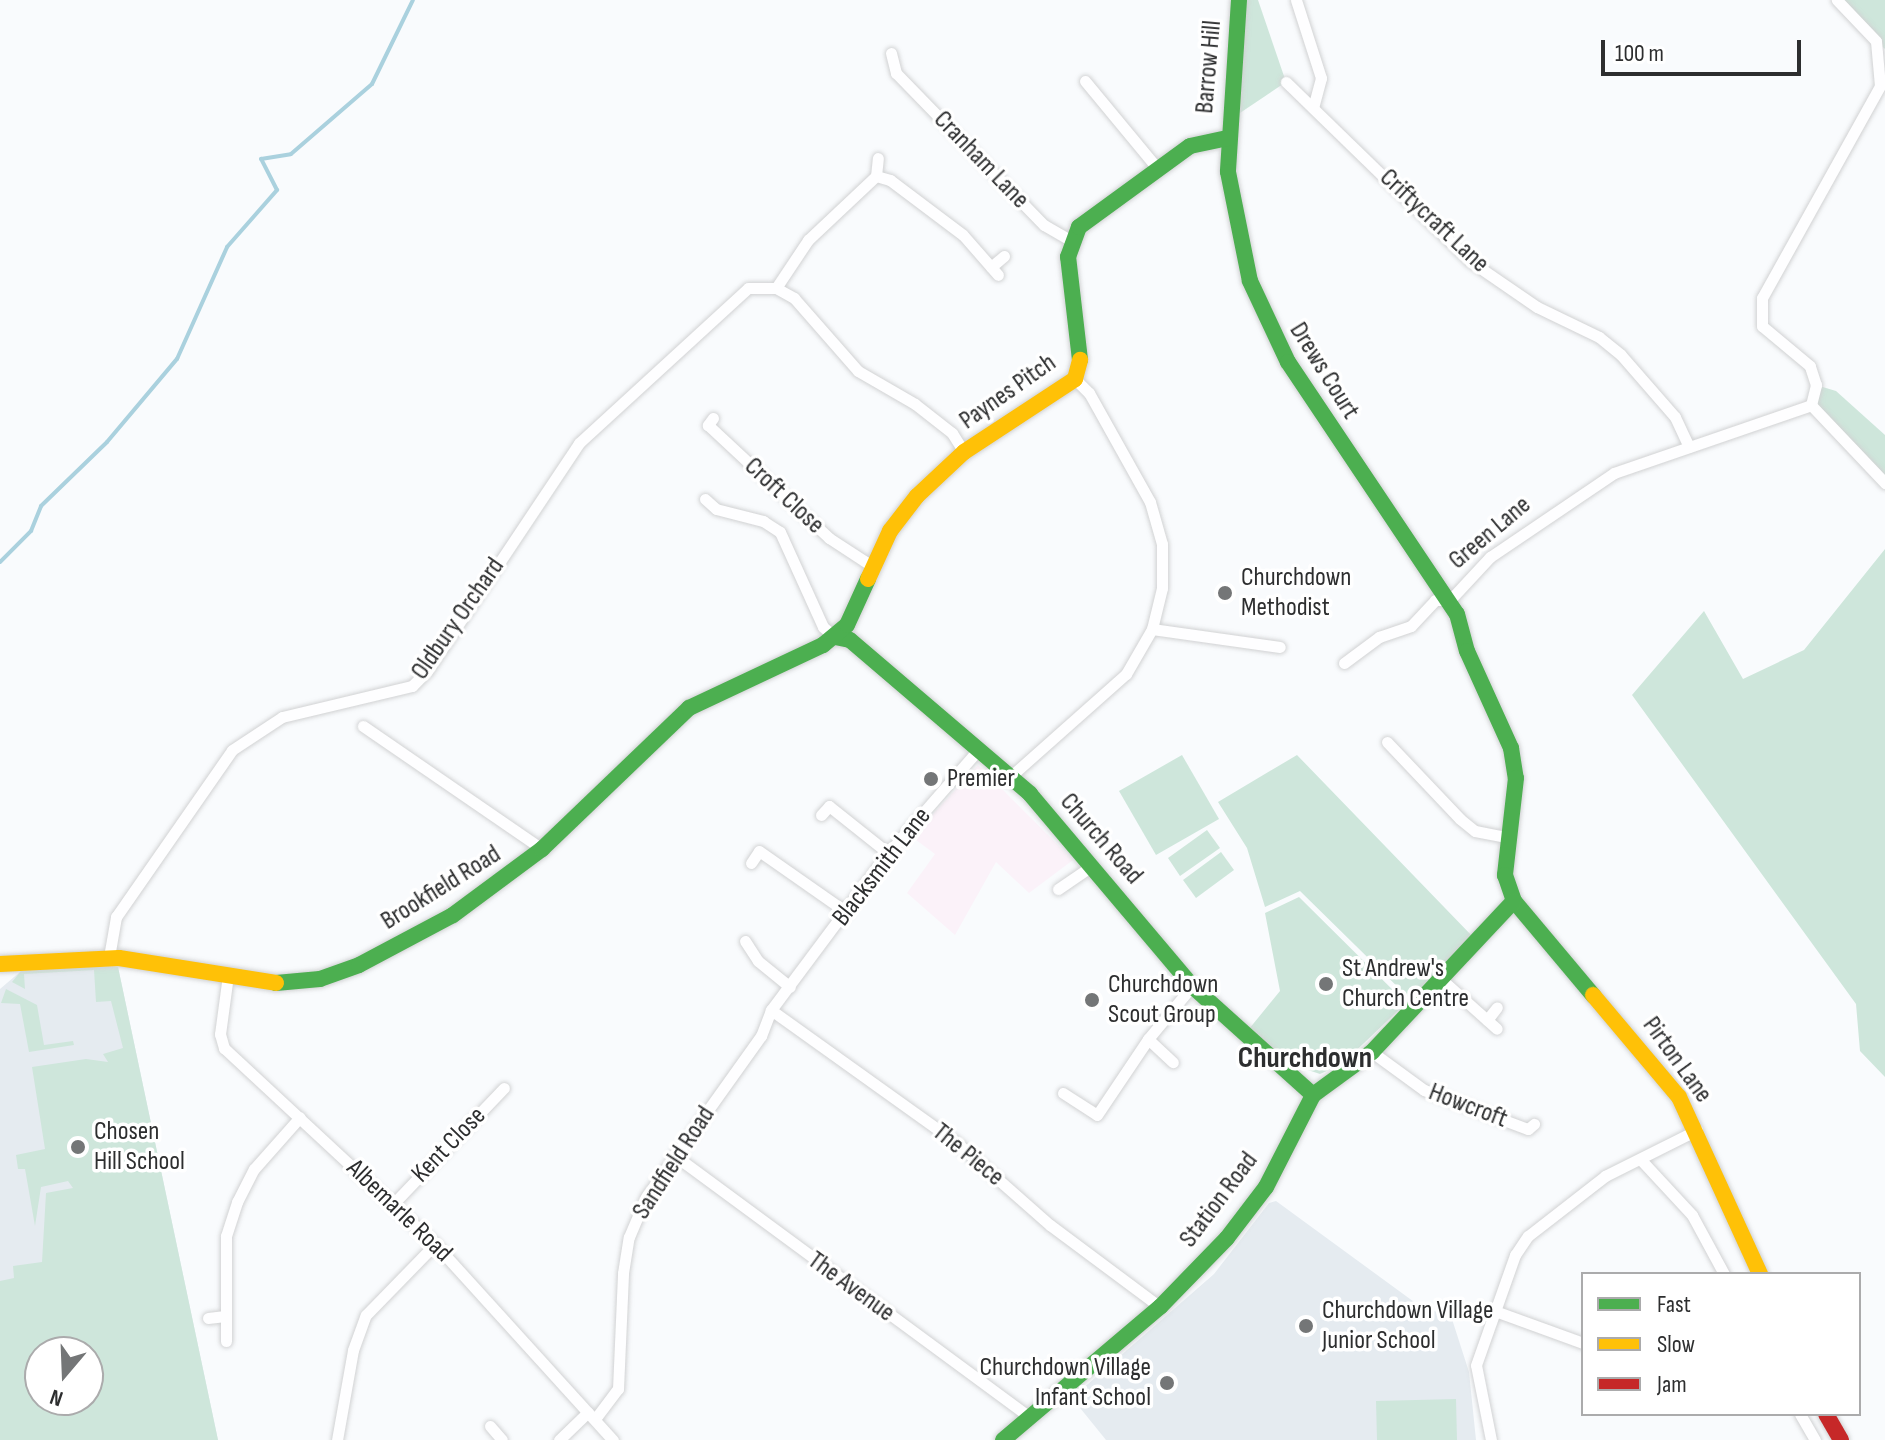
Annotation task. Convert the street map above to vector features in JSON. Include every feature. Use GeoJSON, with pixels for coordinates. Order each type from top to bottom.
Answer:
{"type":"FeatureCollection","features":[{"type":"Feature","properties":{"kind":"street","name":"Barrow Hill"},"geometry":{"type":"LineString","coordinates":[[1228,138],[1239,0]]}},
{"type":"Feature","properties":{"kind":"street"},"geometry":{"type":"LineString","coordinates":[[1296,0],[1321,78],[1313,107]]}},
{"type":"Feature","properties":{"kind":"street"},"geometry":{"type":"LineString","coordinates":[[1837,0],[1876,41],[1880,86],[1762,298],[1762,326],[1810,366],[1816,385],[1811,405],[1885,483]]}},
{"type":"Feature","properties":{"kind":"street","name":"Cranham Lane"},"geometry":{"type":"LineString","coordinates":[[891,53],[896,73],[1044,225],[1072,241]]}},
{"type":"Feature","properties":{"kind":"street"},"geometry":{"type":"LineString","coordinates":[[1085,81],[1157,168]]}},
{"type":"Feature","properties":{"kind":"street","name":"Criftycraft Lane"},"geometry":{"type":"LineString","coordinates":[[1286,82],[1470,261],[1621,355],[1675,417],[1689,447]]}},
{"type":"Feature","properties":{"kind":"street"},"geometry":{"type":"LineString","coordinates":[[1072,241],[1079,227],[1190,146],[1228,138]]}},
{"type":"Feature","properties":{"kind":"street","name":"Drews Court"},"geometry":{"type":"LineString","coordinates":[[1228,138],[1233,216],[1250,281],[1268,326],[1315,405],[1450,600]]}},
{"type":"Feature","properties":{"kind":"street"},"geometry":{"type":"LineString","coordinates":[[878,158],[876,176],[808,240],[776,288],[794,298],[858,371],[915,404],[952,433],[964,452]]}},
{"type":"Feature","properties":{"kind":"street"},"geometry":{"type":"LineString","coordinates":[[876,176],[890,180],[963,235],[995,271],[1004,256]]}},
{"type":"Feature","properties":{"kind":"street","name":"Paynes Pitch"},"geometry":{"type":"LineString","coordinates":[[835,637],[847,625],[872,566],[917,496],[964,452],[1075,379],[1081,365],[1068,257],[1072,241]]}},
{"type":"Feature","properties":{"kind":"street","name":"Oldbury Orchard"},"geometry":{"type":"LineString","coordinates":[[109,957],[116,917],[232,750],[282,717],[412,686],[427,671],[579,443],[748,288],[776,288]]}},
{"type":"Feature","properties":{"kind":"street"},"geometry":{"type":"LineString","coordinates":[[1011,776],[1126,674],[1152,629],[1162,566],[1150,502],[1089,393],[1075,379]]}},
{"type":"Feature","properties":{"kind":"street","name":"Green Lane"},"geometry":{"type":"LineString","coordinates":[[1514,901],[1505,875],[1506,837],[1516,778],[1511,748],[1450,600],[1490,557],[1614,473],[1811,405]]}},
{"type":"Feature","properties":{"kind":"street","name":"Croft Close"},"geometry":{"type":"LineString","coordinates":[[713,418],[708,425],[818,528],[872,566]]}},
{"type":"Feature","properties":{"kind":"street"},"geometry":{"type":"LineString","coordinates":[[705,499],[714,514],[763,521],[780,532],[823,627],[835,637]]}},
{"type":"Feature","properties":{"kind":"street"},"geometry":{"type":"LineString","coordinates":[[1344,663],[1379,637],[1411,626],[1435,600],[1450,600]]}},
{"type":"Feature","properties":{"kind":"street"},"geometry":{"type":"LineString","coordinates":[[1152,629],[1280,647]]}},
{"type":"Feature","properties":{"kind":"street","name":"Brookfield Road"},"geometry":{"type":"LineString","coordinates":[[0,964],[109,957],[280,984],[320,979],[359,965],[453,915],[542,849],[689,708],[835,637]]}},
{"type":"Feature","properties":{"kind":"street","name":"Church Road"},"geometry":{"type":"LineString","coordinates":[[835,637],[850,640],[1011,776],[1093,865],[1192,986],[1313,1095]]}},
{"type":"Feature","properties":{"kind":"street"},"geometry":{"type":"LineString","coordinates":[[363,726],[542,849]]}},
{"type":"Feature","properties":{"kind":"street"},"geometry":{"type":"LineString","coordinates":[[1387,742],[1475,831],[1506,837]]}},
{"type":"Feature","properties":{"kind":"street","name":"Blacksmith Lane"},"geometry":{"type":"LineString","coordinates":[[771,1010],[888,853],[978,750]]}},
{"type":"Feature","properties":{"kind":"street"},"geometry":{"type":"LineString","coordinates":[[838,796],[825,810],[888,853]]}},
{"type":"Feature","properties":{"kind":"street"},"geometry":{"type":"LineString","coordinates":[[751,863],[763,848],[846,912]]}},
{"type":"Feature","properties":{"kind":"street"},"geometry":{"type":"LineString","coordinates":[[1058,889],[1093,865]]}},
{"type":"Feature","properties":{"kind":"street","name":"Station Road"},"geometry":{"type":"LineString","coordinates":[[1003,1440],[1160,1307],[1227,1238],[1266,1187],[1313,1095],[1372,1052],[1514,901]]}},
{"type":"Feature","properties":{"kind":"street","name":"Pirton Lane"},"geometry":{"type":"LineString","coordinates":[[1514,901],[1656,1063],[1697,1130],[1759,1272]]}},
{"type":"Feature","properties":{"kind":"street"},"geometry":{"type":"LineString","coordinates":[[745,941],[758,961],[790,987]]}},
{"type":"Feature","properties":{"kind":"street","name":"Albemarle Road"},"geometry":{"type":"LineString","coordinates":[[228,975],[220,1034],[224,1048],[435,1244],[613,1440]]}},
{"type":"Feature","properties":{"kind":"street"},"geometry":{"type":"LineString","coordinates":[[1440,978],[1497,1029]]}},
{"type":"Feature","properties":{"kind":"street"},"geometry":{"type":"LineString","coordinates":[[1063,1093],[1097,1115],[1148,1039],[1192,986]]}},
{"type":"Feature","properties":{"kind":"street"},"geometry":{"type":"LineString","coordinates":[[1487,1020],[1497,1007]]}},
{"type":"Feature","properties":{"kind":"street","name":"Sandfield Road"},"geometry":{"type":"LineString","coordinates":[[559,1440],[592,1416],[618,1389],[629,1237],[646,1197],[761,1036],[771,1010]]}},
{"type":"Feature","properties":{"kind":"street","name":"The Piece"},"geometry":{"type":"LineString","coordinates":[[771,1010],[958,1144],[1050,1225],[1160,1307]]}},
{"type":"Feature","properties":{"kind":"street"},"geometry":{"type":"LineString","coordinates":[[1148,1039],[1173,1062]]}},
{"type":"Feature","properties":{"kind":"street","name":"Howcroft"},"geometry":{"type":"LineString","coordinates":[[1372,1052],[1424,1090],[1531,1126],[1525,1141]]}},
{"type":"Feature","properties":{"kind":"street","name":"Kent Close"},"geometry":{"type":"LineString","coordinates":[[394,1203],[504,1088]]}},
{"type":"Feature","properties":{"kind":"street"},"geometry":{"type":"LineString","coordinates":[[226,1341],[226,1236],[237,1202],[254,1169],[300,1117]]}},
{"type":"Feature","properties":{"kind":"street"},"geometry":{"type":"LineString","coordinates":[[1491,1440],[1476,1365],[1515,1255],[1528,1236],[1605,1176],[1642,1161],[1697,1130]]}},
{"type":"Feature","properties":{"kind":"street","name":"The Avenue"},"geometry":{"type":"LineString","coordinates":[[674,1155],[1029,1417]]}},
{"type":"Feature","properties":{"kind":"street"},"geometry":{"type":"LineString","coordinates":[[1642,1161],[1692,1215],[1723,1272]]}},
{"type":"Feature","properties":{"kind":"street"},"geometry":{"type":"LineString","coordinates":[[337,1440],[353,1350],[366,1315],[435,1244]]}},
{"type":"Feature","properties":{"kind":"street"},"geometry":{"type":"LineString","coordinates":[[1495,1311],[1581,1342]]}},
{"type":"Feature","properties":{"kind":"street"},"geometry":{"type":"LineString","coordinates":[[208,1318],[225,1316]]}},
{"type":"Feature","properties":{"kind":"street"},"geometry":{"type":"LineString","coordinates":[[1801,1416],[1815,1440]]}},
{"type":"Feature","properties":{"kind":"street"},"geometry":{"type":"LineString","coordinates":[[1827,1416],[1841,1440]]}},
{"type":"Feature","properties":{"kind":"street"},"geometry":{"type":"LineString","coordinates":[[490,1426],[502,1440]]}},
{"type":"Feature","properties":{"kind":"shaded area"},"geometry":{"type":"Polygon","coordinates":[[[978,765],[1073,860],[1029,893],[996,862],[955,935],[907,893],[935,854],[912,837],[978,765]]]}},
{"type":"Feature","properties":{"kind":"shaded area","name":"Chosen Hill School"},"geometry":{"type":"Polygon","coordinates":[[[118,967],[218,1440],[0,1440],[0,989],[21,971],[118,967]]]}},
{"type":"Feature","properties":{"kind":"shaded area","name":"Churchdown Village Junior School"},"geometry":{"type":"Polygon","coordinates":[[[1276,1201],[1421,1307],[1451,1316],[1469,1372],[1476,1440],[1106,1440],[1072,1398],[1214,1274],[1269,1203],[1276,1201]]]}},
{"type":"Feature","properties":{"kind":"green space"},"geometry":{"type":"Polygon","coordinates":[[[1239,0],[1258,0],[1286,82],[1228,121],[1239,0]]]}},
{"type":"Feature","properties":{"kind":"green space"},"geometry":{"type":"Polygon","coordinates":[[[1837,0],[1885,0],[1885,49],[1876,41],[1837,0]]]}},
{"type":"Feature","properties":{"kind":"green space"},"geometry":{"type":"Polygon","coordinates":[[[1816,385],[1836,391],[1885,435],[1885,483],[1812,405],[1816,385]]]}},
{"type":"Feature","properties":{"kind":"green space"},"geometry":{"type":"Polygon","coordinates":[[[1885,549],[1885,1077],[1860,1051],[1856,1004],[1632,695],[1704,611],[1743,679],[1804,650],[1885,549]]]}},
{"type":"Feature","properties":{"kind":"green space"},"geometry":{"type":"Polygon","coordinates":[[[1182,755],[1219,819],[1156,855],[1119,791],[1182,755]]]}},
{"type":"Feature","properties":{"kind":"green space"},"geometry":{"type":"Polygon","coordinates":[[[1297,755],[1474,938],[1411,1000],[1300,891],[1265,907],[1247,848],[1218,802],[1297,755]]]}},
{"type":"Feature","properties":{"kind":"green space"},"geometry":{"type":"Polygon","coordinates":[[[1207,830],[1220,848],[1180,876],[1168,858],[1207,830]]]}},
{"type":"Feature","properties":{"kind":"green space"},"geometry":{"type":"Polygon","coordinates":[[[1221,852],[1234,870],[1196,898],[1183,880],[1221,852]]]}},
{"type":"Feature","properties":{"kind":"green space"},"geometry":{"type":"Polygon","coordinates":[[[1299,897],[1406,1003],[1342,1064],[1320,1074],[1293,1065],[1249,1029],[1280,991],[1265,913],[1299,897]]]}},
{"type":"Feature","properties":{"kind":"green space","name":"Chosen Hill School"},"geometry":{"type":"Polygon","coordinates":[[[81,966],[118,967],[218,1440],[0,1440],[0,1281],[14,1278],[13,1266],[42,1262],[46,1193],[73,1188],[68,1181],[41,1187],[35,1226],[25,1169],[18,1169],[16,1155],[45,1149],[32,1067],[86,1059],[108,1062],[103,1054],[123,1048],[111,1001],[96,1002],[94,970],[24,974],[25,989],[12,982],[21,971],[81,966]]]}},
{"type":"Feature","properties":{"kind":"green space"},"geometry":{"type":"Polygon","coordinates":[[[6,989],[37,1005],[44,1045],[73,1041],[74,1045],[29,1052],[20,1004],[1,1003],[6,989]]]}},
{"type":"Feature","properties":{"kind":"green space"},"geometry":{"type":"Polygon","coordinates":[[[1456,1399],[1457,1440],[1377,1440],[1376,1401],[1456,1399]]]}},
{"type":"Feature","properties":{"kind":"waterway"},"geometry":{"type":"LineString","coordinates":[[0,562],[31,531],[41,506],[107,442],[177,359],[227,247],[277,190],[261,159],[291,154],[372,84],[413,0]]}},
{"type":"Feature","properties":{"kind":"traffic: fast"},"geometry":{"type":"LineString","coordinates":[[1239,0],[1228,172],[1250,281],[1288,362],[1457,614],[1467,651],[1511,748],[1516,778],[1505,875],[1514,901],[1593,995]]}},
{"type":"Feature","properties":{"kind":"traffic: fast"},"geometry":{"type":"LineString","coordinates":[[1080,360],[1068,257],[1079,227],[1190,146],[1228,138]]}},
{"type":"Feature","properties":{"kind":"traffic: fast"},"geometry":{"type":"LineString","coordinates":[[276,983],[320,979],[359,965],[453,915],[542,849],[689,708],[823,645],[847,625],[868,579]]}},
{"type":"Feature","properties":{"kind":"traffic: fast"},"geometry":{"type":"LineString","coordinates":[[835,637],[850,640],[1030,794],[1192,986],[1313,1095]]}},
{"type":"Feature","properties":{"kind":"traffic: fast"},"geometry":{"type":"LineString","coordinates":[[1003,1440],[1160,1307],[1227,1238],[1266,1187],[1313,1095],[1372,1052],[1514,901]]}},
{"type":"Feature","properties":{"kind":"traffic: slow"},"geometry":{"type":"LineString","coordinates":[[868,579],[890,531],[917,496],[964,452],[1075,379],[1080,360]]}},
{"type":"Feature","properties":{"kind":"traffic: slow"},"geometry":{"type":"LineString","coordinates":[[0,964],[119,958],[276,983]]}},
{"type":"Feature","properties":{"kind":"traffic: slow"},"geometry":{"type":"LineString","coordinates":[[1593,995],[1679,1097],[1759,1272]]}},
{"type":"Feature","properties":{"kind":"traffic: jam"},"geometry":{"type":"LineString","coordinates":[[1827,1416],[1841,1440]]}},
{"type":"Feature","properties":{"kind":"place","name":"Churchdown Methodist"},"geometry":{"type":"Point","coordinates":[1225,593]}},
{"type":"Feature","properties":{"kind":"place","name":"Premier"},"geometry":{"type":"Point","coordinates":[931,779]}},
{"type":"Feature","properties":{"kind":"place","name":"St Andrew's Church Centre"},"geometry":{"type":"Point","coordinates":[1326,984]}},
{"type":"Feature","properties":{"kind":"place","name":"Churchdown Scout Group"},"geometry":{"type":"Point","coordinates":[1092,1000]}},
{"type":"Feature","properties":{"kind":"place","name":"Chosen Hill School"},"geometry":{"type":"Point","coordinates":[78,1147]}},
{"type":"Feature","properties":{"kind":"place","name":"Churchdown Village Junior School"},"geometry":{"type":"Point","coordinates":[1306,1326]}},
{"type":"Feature","properties":{"kind":"place","name":"Churchdown Village Infant School"},"geometry":{"type":"Point","coordinates":[1167,1383]}},
{"type":"Feature","properties":{"kind":"district","name":"Churchdown"},"geometry":{"type":"Point","coordinates":[1305,1058]}}]}
